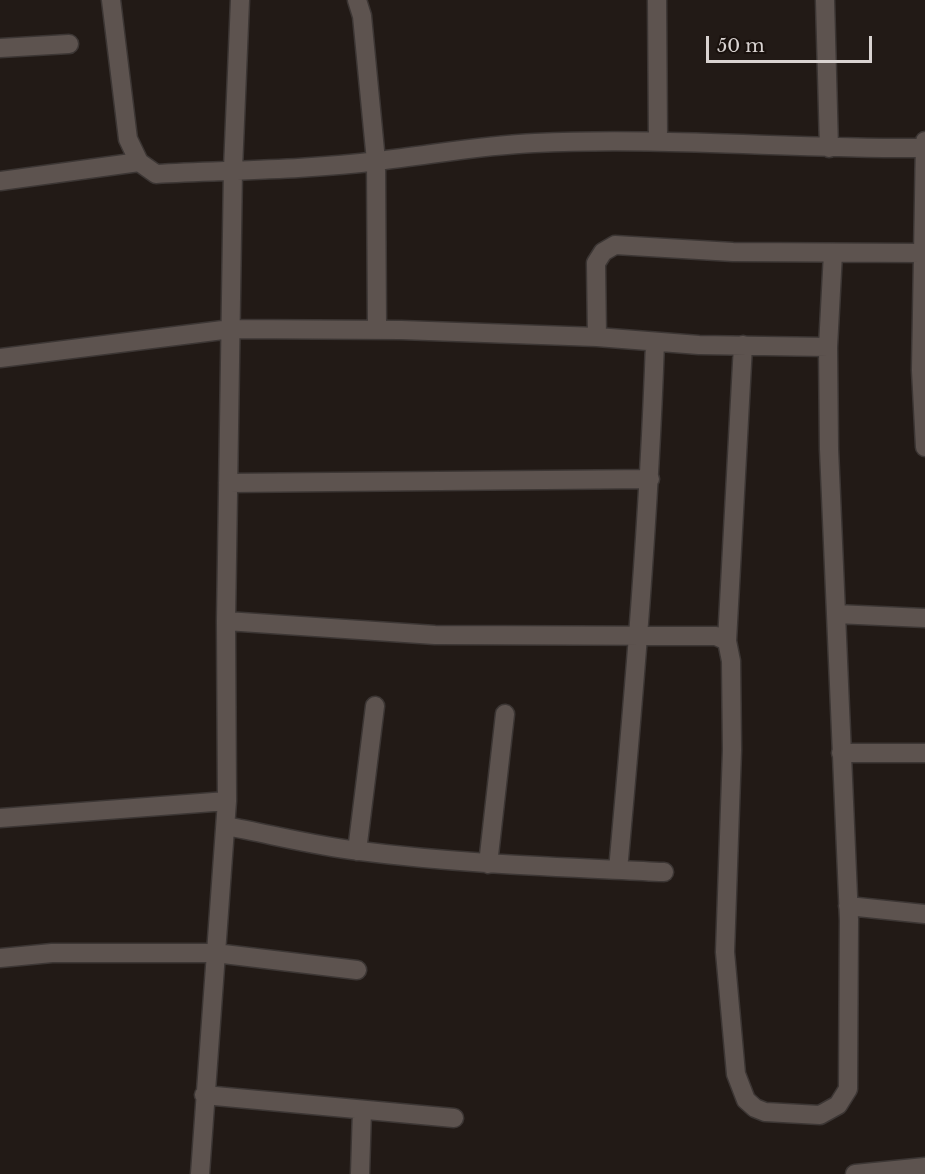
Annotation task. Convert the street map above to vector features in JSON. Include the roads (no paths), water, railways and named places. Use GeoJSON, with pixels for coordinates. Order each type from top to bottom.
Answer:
{"type":"FeatureCollection","features":[{"type":"Feature","properties":{"kind":"street"},"geometry":{"type":"LineString","coordinates":[[111,0],[128,139],[139,162],[156,174],[376,161],[473,147],[658,140],[829,148],[925,148]]}},
{"type":"Feature","properties":{"kind":"street"},"geometry":{"type":"LineString","coordinates":[[200,1174],[214,953],[227,801],[226,621],[233,169],[240,0]]}},
{"type":"Feature","properties":{"kind":"street"},"geometry":{"type":"LineString","coordinates":[[357,0],[362,16],[376,161],[377,330]]}},
{"type":"Feature","properties":{"kind":"street"},"geometry":{"type":"LineString","coordinates":[[657,0],[658,140]]}},
{"type":"Feature","properties":{"kind":"street"},"geometry":{"type":"LineString","coordinates":[[825,0],[829,148]]}},
{"type":"Feature","properties":{"kind":"street"},"geometry":{"type":"LineString","coordinates":[[0,48],[69,44]]}},
{"type":"Feature","properties":{"kind":"street"},"geometry":{"type":"LineString","coordinates":[[925,141],[923,370],[925,447]]}},
{"type":"Feature","properties":{"kind":"street"},"geometry":{"type":"LineString","coordinates":[[0,181],[139,162]]}},
{"type":"Feature","properties":{"kind":"street"},"geometry":{"type":"LineString","coordinates":[[597,337],[596,263],[603,252],[615,245],[833,253],[924,253]]}},
{"type":"Feature","properties":{"kind":"street"},"geometry":{"type":"LineString","coordinates":[[743,345],[727,641],[731,661],[732,750],[725,952],[736,1074],[746,1100],[765,1112],[820,1115],[838,1105],[848,1089],[848,906],[829,449],[828,347],[833,253]]}},
{"type":"Feature","properties":{"kind":"street"},"geometry":{"type":"LineString","coordinates":[[0,358],[231,329],[377,330],[828,347]]}},
{"type":"Feature","properties":{"kind":"street"},"geometry":{"type":"LineString","coordinates":[[618,870],[640,635],[650,478],[655,342]]}},
{"type":"Feature","properties":{"kind":"street"},"geometry":{"type":"LineString","coordinates":[[228,483],[650,478]]}},
{"type":"Feature","properties":{"kind":"street"},"geometry":{"type":"LineString","coordinates":[[836,614],[925,618]]}},
{"type":"Feature","properties":{"kind":"street"},"geometry":{"type":"LineString","coordinates":[[226,621],[425,635],[716,636],[727,641]]}},
{"type":"Feature","properties":{"kind":"street"},"geometry":{"type":"LineString","coordinates":[[357,851],[375,706]]}},
{"type":"Feature","properties":{"kind":"street"},"geometry":{"type":"LineString","coordinates":[[488,864],[505,714]]}},
{"type":"Feature","properties":{"kind":"street"},"geometry":{"type":"LineString","coordinates":[[841,753],[925,753]]}},
{"type":"Feature","properties":{"kind":"street"},"geometry":{"type":"LineString","coordinates":[[0,818],[227,801]]}},
{"type":"Feature","properties":{"kind":"street"},"geometry":{"type":"LineString","coordinates":[[226,825],[357,851],[488,864],[664,872]]}},
{"type":"Feature","properties":{"kind":"street"},"geometry":{"type":"LineString","coordinates":[[848,906],[925,914]]}},
{"type":"Feature","properties":{"kind":"street"},"geometry":{"type":"LineString","coordinates":[[0,958],[52,953],[214,953],[357,970]]}},
{"type":"Feature","properties":{"kind":"street"},"geometry":{"type":"LineString","coordinates":[[204,1095],[454,1118]]}},
{"type":"Feature","properties":{"kind":"street"},"geometry":{"type":"LineString","coordinates":[[360,1174],[362,1110]]}},
{"type":"Feature","properties":{"kind":"street"},"geometry":{"type":"LineString","coordinates":[[855,1174],[925,1167]]}}]}
